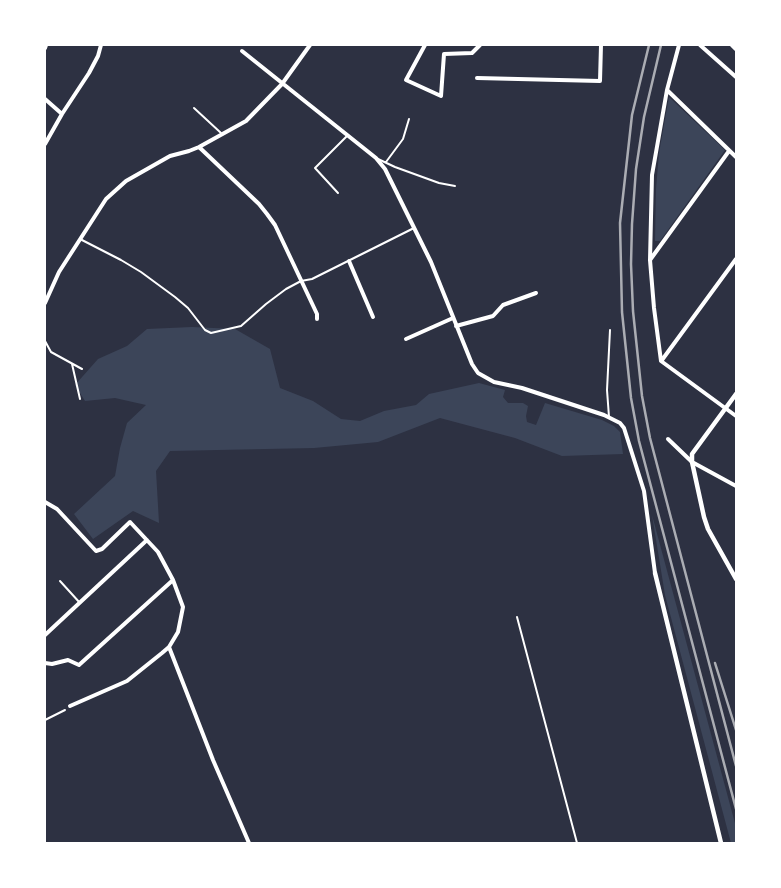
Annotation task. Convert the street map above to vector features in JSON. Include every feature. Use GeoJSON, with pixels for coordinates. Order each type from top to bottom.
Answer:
{"type":"FeatureCollection","features":[{"type":"Feature","properties":{"kind":"street"},"geometry":{"type":"LineString","coordinates":[[45,144],[89,73],[98,56],[101,45]]}},
{"type":"Feature","properties":{"kind":"street"},"geometry":{"type":"LineString","coordinates":[[45,303],[47,294],[58,272],[106,199],[126,181],[170,156],[199,147],[223,135],[246,120],[282,84],[310,45]]}},
{"type":"Feature","properties":{"kind":"street"},"geometry":{"type":"LineString","coordinates":[[425,45],[406,80],[441,96],[444,54],[472,53],[480,45]]}},
{"type":"Feature","properties":{"kind":"street"},"geometry":{"type":"LineString","coordinates":[[477,78],[600,80],[601,45]]}},
{"type":"Feature","properties":{"kind":"street"},"geometry":{"type":"LineString","coordinates":[[679,45],[667,90],[652,175],[650,260],[661,361],[736,416]]}},
{"type":"Feature","properties":{"kind":"street"},"geometry":{"type":"LineString","coordinates":[[700,45],[736,77]]}},
{"type":"Feature","properties":{"kind":"street"},"geometry":{"type":"LineString","coordinates":[[732,45],[736,49]]}},
{"type":"Feature","properties":{"kind":"street"},"geometry":{"type":"LineString","coordinates":[[242,51],[376,158],[385,169],[432,262],[456,326],[472,364],[478,373],[494,382],[522,388],[609,417],[620,423],[624,428],[644,491],[655,573],[721,843]]}},
{"type":"Feature","properties":{"kind":"street"},"geometry":{"type":"LineString","coordinates":[[667,90],[736,157]]}},
{"type":"Feature","properties":{"kind":"street"},"geometry":{"type":"LineString","coordinates":[[45,99],[62,114]]}},
{"type":"Feature","properties":{"kind":"street"},"geometry":{"type":"LineString","coordinates":[[199,147],[259,204],[275,225],[317,314],[317,319]]}},
{"type":"Feature","properties":{"kind":"street"},"geometry":{"type":"LineString","coordinates":[[650,260],[729,150]]}},
{"type":"Feature","properties":{"kind":"street"},"geometry":{"type":"LineString","coordinates":[[661,361],[736,259]]}},
{"type":"Feature","properties":{"kind":"street"},"geometry":{"type":"LineString","coordinates":[[349,261],[374,317]]}},
{"type":"Feature","properties":{"kind":"street"},"geometry":{"type":"LineString","coordinates":[[456,326],[493,316],[503,305],[536,293]]}},
{"type":"Feature","properties":{"kind":"street"},"geometry":{"type":"LineString","coordinates":[[406,339],[453,318]]}},
{"type":"Feature","properties":{"kind":"street"},"geometry":{"type":"LineString","coordinates":[[736,394],[692,454],[692,462],[708,530],[736,579]]}},
{"type":"Feature","properties":{"kind":"street"},"geometry":{"type":"LineString","coordinates":[[668,439],[692,462],[736,486]]}},
{"type":"Feature","properties":{"kind":"street"},"geometry":{"type":"LineString","coordinates":[[45,502],[58,509],[96,551],[102,549],[130,522],[158,552],[173,580],[183,607],[178,632],[168,647],[127,680],[70,706]]}},
{"type":"Feature","properties":{"kind":"street"},"geometry":{"type":"LineString","coordinates":[[45,635],[147,540]]}},
{"type":"Feature","properties":{"kind":"street"},"geometry":{"type":"LineString","coordinates":[[45,662],[52,664],[68,660],[80,665],[173,580]]}},
{"type":"Feature","properties":{"kind":"street"},"geometry":{"type":"LineString","coordinates":[[168,647],[213,760],[249,843]]}},
{"type":"Feature","properties":{"kind":"lane"},"geometry":{"type":"LineString","coordinates":[[194,108],[223,135]]}},
{"type":"Feature","properties":{"kind":"lane"},"geometry":{"type":"LineString","coordinates":[[386,162],[402,139],[409,119]]}},
{"type":"Feature","properties":{"kind":"lane"},"geometry":{"type":"LineString","coordinates":[[338,193],[316,168],[348,135]]}},
{"type":"Feature","properties":{"kind":"lane"},"geometry":{"type":"LineString","coordinates":[[376,158],[439,184],[455,186]]}},
{"type":"Feature","properties":{"kind":"lane"},"geometry":{"type":"LineString","coordinates":[[80,239],[121,260],[148,277],[188,308],[205,330],[211,333],[241,326],[286,289],[301,281],[312,279],[414,228]]}},
{"type":"Feature","properties":{"kind":"lane"},"geometry":{"type":"LineString","coordinates":[[609,417],[607,390],[610,330]]}},
{"type":"Feature","properties":{"kind":"lane"},"geometry":{"type":"LineString","coordinates":[[45,341],[51,352],[82,369]]}},
{"type":"Feature","properties":{"kind":"lane"},"geometry":{"type":"LineString","coordinates":[[72,364],[80,399]]}},
{"type":"Feature","properties":{"kind":"lane"},"geometry":{"type":"LineString","coordinates":[[60,581],[80,602]]}},
{"type":"Feature","properties":{"kind":"path"},"geometry":{"type":"LineString","coordinates":[[517,618],[577,843]]}},
{"type":"Feature","properties":{"kind":"path"},"geometry":{"type":"LineString","coordinates":[[45,720],[61,713],[70,706]]}},
{"type":"Feature","properties":{"kind":"shaded area"},"geometry":{"type":"Polygon","coordinates":[[[669,97],[725,150],[660,241],[655,241],[659,153],[669,97]]]}},
{"type":"Feature","properties":{"kind":"shaded area"},"geometry":{"type":"Polygon","coordinates":[[[192,327],[235,329],[270,349],[280,388],[313,401],[341,419],[360,421],[384,411],[416,405],[429,394],[479,383],[505,390],[503,397],[508,403],[523,403],[528,406],[527,422],[536,425],[545,403],[602,420],[614,426],[620,432],[623,454],[562,456],[515,438],[440,418],[378,442],[314,448],[170,451],[156,471],[159,523],[133,511],[93,539],[74,514],[115,476],[127,423],[146,405],[115,398],[85,401],[75,385],[98,359],[127,346],[147,329],[192,327]]]}},
{"type":"Feature","properties":{"kind":"shaded area"},"geometry":{"type":"Polygon","coordinates":[[[652,515],[736,827],[736,843],[731,843],[665,595],[652,515]]]}},
{"type":"Feature","properties":{"kind":"railway"},"geometry":{"type":"LineString","coordinates":[[649,45],[632,115],[620,223],[622,312],[631,398],[639,441],[736,809]]}},
{"type":"Feature","properties":{"kind":"railway"},"geometry":{"type":"LineString","coordinates":[[661,45],[644,117],[636,169],[631,264],[633,311],[642,396],[650,438],[736,766]]}},
{"type":"Feature","properties":{"kind":"railway"},"geometry":{"type":"LineString","coordinates":[[715,663],[736,730]]}}]}
